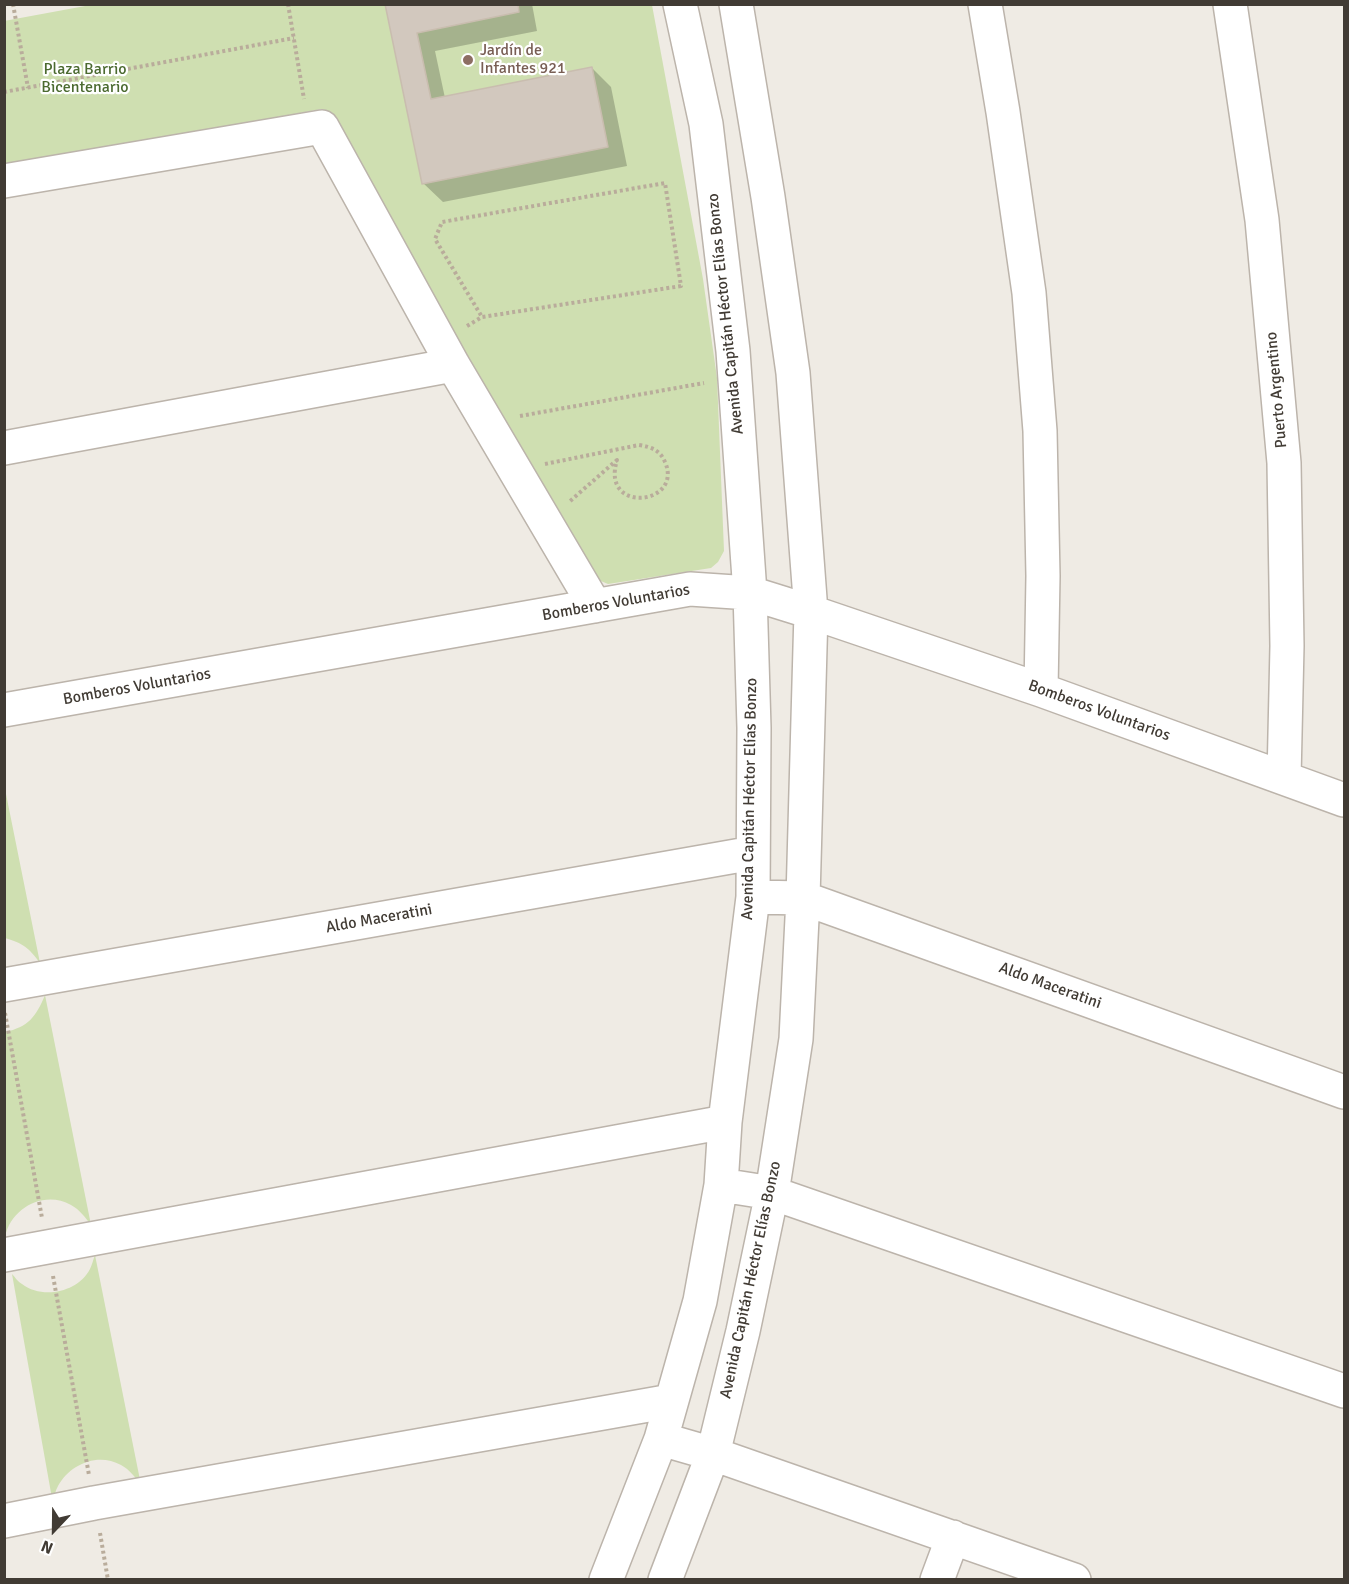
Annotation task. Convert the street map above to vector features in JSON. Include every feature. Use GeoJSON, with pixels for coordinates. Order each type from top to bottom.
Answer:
{"type":"FeatureCollection","features":[{"type":"Feature","properties":{"kind":"street","name":"Avenida Capitán Héctor Elías Bonzo"},"geometry":{"type":"LineString","coordinates":[[606,1580],[661,1439],[700,1301],[721,1185],[725,1122],[753,897],[754,728],[750,593],[734,378],[706,124],[680,4]]}},
{"type":"Feature","properties":{"kind":"street","name":"Avenida Capitán Héctor Elías Bonzo"},"geometry":{"type":"LineString","coordinates":[[665,1580],[713,1454],[743,1331],[772,1194],[796,1039],[803,898],[811,612],[793,373],[768,197],[736,4]]}},
{"type":"Feature","properties":{"kind":"street"},"geometry":{"type":"LineString","coordinates":[[985,4],[1029,293],[1040,431],[1043,576],[1041,690]]}},
{"type":"Feature","properties":{"kind":"street","name":"Puerto Argentino"},"geometry":{"type":"LineString","coordinates":[[1230,4],[1262,220],[1284,463],[1287,646],[1284,778]]}},
{"type":"Feature","properties":{"kind":"street"},"geometry":{"type":"LineString","coordinates":[[4,181],[322,127],[447,353],[596,606]]}},
{"type":"Feature","properties":{"kind":"street"},"geometry":{"type":"LineString","coordinates":[[4,448],[447,353]]}},
{"type":"Feature","properties":{"kind":"street","name":"Bomberos Voluntarios"},"geometry":{"type":"LineString","coordinates":[[4,710],[690,589],[750,593],[1041,690],[1344,800]]}},
{"type":"Feature","properties":{"kind":"street","name":"Aldo Maceratini"},"geometry":{"type":"LineString","coordinates":[[4,985],[753,854]]}},
{"type":"Feature","properties":{"kind":"street","name":"Aldo Maceratini"},"geometry":{"type":"LineString","coordinates":[[753,897],[803,898],[1344,1092]]}},
{"type":"Feature","properties":{"kind":"street"},"geometry":{"type":"LineString","coordinates":[[4,1255],[725,1122]]}},
{"type":"Feature","properties":{"kind":"street"},"geometry":{"type":"LineString","coordinates":[[721,1185],[772,1194],[1344,1391]]}},
{"type":"Feature","properties":{"kind":"street"},"geometry":{"type":"LineString","coordinates":[[4,1521],[671,1401]]}},
{"type":"Feature","properties":{"kind":"street"},"geometry":{"type":"LineString","coordinates":[[661,1439],[713,1454],[1074,1580]]}},
{"type":"Feature","properties":{"kind":"street"},"geometry":{"type":"LineString","coordinates":[[937,1580],[952,1537]]}},
{"type":"Feature","properties":{"kind":"path"},"geometry":{"type":"LineString","coordinates":[[13,4],[28,88]]}},
{"type":"Feature","properties":{"kind":"path"},"geometry":{"type":"LineString","coordinates":[[288,4],[309,129]]}},
{"type":"Feature","properties":{"kind":"path"},"geometry":{"type":"LineString","coordinates":[[4,93],[294,38]]}},
{"type":"Feature","properties":{"kind":"path"},"geometry":{"type":"LineString","coordinates":[[447,353],[482,317],[681,286],[665,183],[442,222],[435,239],[482,317]]}},
{"type":"Feature","properties":{"kind":"path"},"geometry":{"type":"LineString","coordinates":[[487,422],[734,378]]}},
{"type":"Feature","properties":{"kind":"path"},"geometry":{"type":"LineString","coordinates":[[516,470],[639,445],[657,450],[663,458],[667,475],[665,484],[654,495],[638,498],[630,497],[623,492],[615,478],[614,468],[617,460],[546,522]]}},
{"type":"Feature","properties":{"kind":"path"},"geometry":{"type":"LineString","coordinates":[[4,1013],[108,1580]]}},
{"type":"Feature","properties":{"kind":"green space","name":"Plaza Barrio Bicentenario"},"geometry":{"type":"Polygon","coordinates":[[[96,4],[652,5],[703,279],[717,378],[724,551],[718,562],[711,568],[608,584],[596,579],[462,358],[322,109],[5,166],[4,21],[96,4]]]}},
{"type":"Feature","properties":{"kind":"green space"},"geometry":{"type":"Polygon","coordinates":[[[4,784],[40,963],[25,947],[5,938],[4,784]]]}},
{"type":"Feature","properties":{"kind":"green space"},"geometry":{"type":"Polygon","coordinates":[[[45,995],[91,1225],[80,1211],[71,1205],[61,1201],[40,1201],[21,1210],[8,1227],[5,1237],[5,1032],[20,1027],[30,1020],[45,995]]]}},
{"type":"Feature","properties":{"kind":"green space"},"geometry":{"type":"Polygon","coordinates":[[[95,1255],[141,1485],[130,1471],[121,1465],[112,1461],[94,1460],[77,1466],[63,1478],[56,1490],[53,1504],[12,1274],[30,1289],[40,1292],[59,1291],[69,1288],[84,1277],[95,1255]]]}},
{"type":"Feature","properties":{"kind":"building"},"geometry":{"type":"Polygon","coordinates":[[[385,4],[518,4],[519,12],[417,33],[431,99],[592,67],[608,147],[422,184],[385,4]]]}},
{"type":"Feature","properties":{"kind":"place","name":"Jardín de Infantes 921"},"geometry":{"type":"Point","coordinates":[468,60]}}]}
